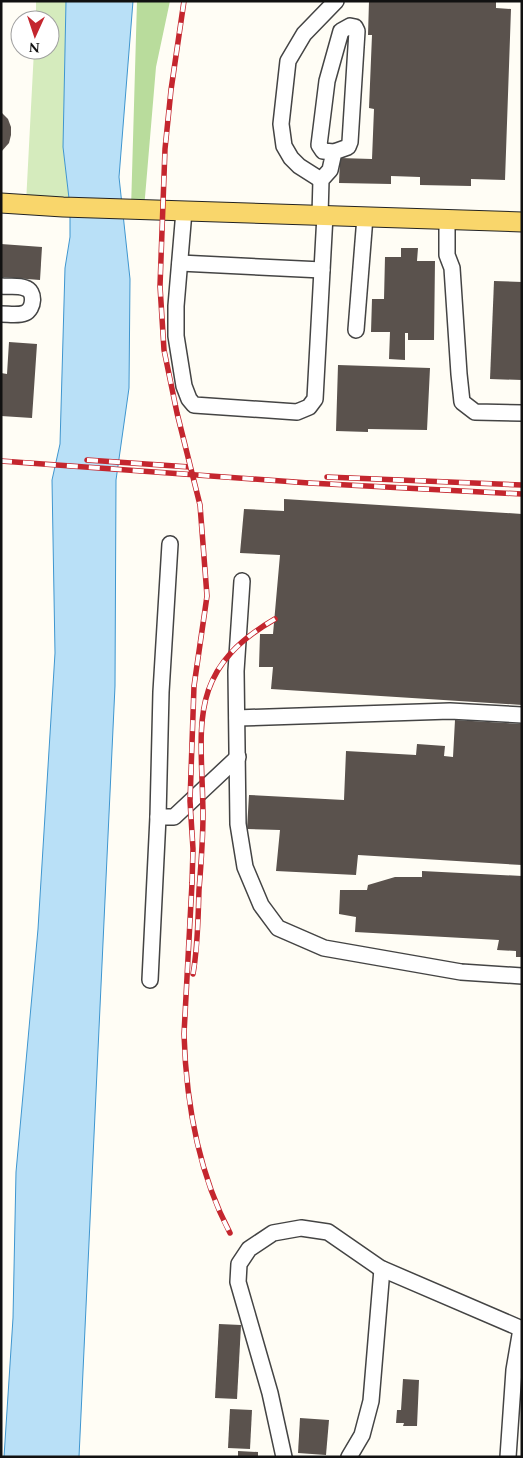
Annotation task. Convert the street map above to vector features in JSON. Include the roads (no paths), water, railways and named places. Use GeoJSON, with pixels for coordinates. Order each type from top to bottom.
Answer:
{"type":"FeatureCollection","features":[{"type":"Feature","properties":{"kind":"main road"},"geometry":{"type":"LineString","coordinates":[[1,202],[63,207],[522,222]]}},
{"type":"Feature","properties":{"kind":"lane"},"geometry":{"type":"LineString","coordinates":[[321,180],[299,166],[291,158],[284,146],[281,124],[288,61],[304,34],[336,1]]}},
{"type":"Feature","properties":{"kind":"lane"},"geometry":{"type":"LineString","coordinates":[[350,26],[355,27],[357,30],[350,142],[348,147],[334,152],[323,151],[319,145],[327,81],[341,31],[350,26]]}},
{"type":"Feature","properties":{"kind":"lane"},"geometry":{"type":"LineString","coordinates":[[184,211],[176,306],[176,336],[188,399],[194,405],[297,412],[309,408],[315,399],[322,270],[321,180],[330,170],[334,152]]}},
{"type":"Feature","properties":{"kind":"lane"},"geometry":{"type":"LineString","coordinates":[[356,330],[364,217]]}},
{"type":"Feature","properties":{"kind":"lane"},"geometry":{"type":"LineString","coordinates":[[446,220],[446,255],[452,268],[462,402],[475,412],[522,413]]}},
{"type":"Feature","properties":{"kind":"lane"},"geometry":{"type":"LineString","coordinates":[[180,263],[322,270]]}},
{"type":"Feature","properties":{"kind":"lane"},"geometry":{"type":"LineString","coordinates":[[1,286],[27,288],[31,292],[32,306],[29,311],[22,315],[1,314]]}},
{"type":"Feature","properties":{"kind":"lane"},"geometry":{"type":"LineString","coordinates":[[150,980],[158,817],[161,692],[170,544]]}},
{"type":"Feature","properties":{"kind":"lane"},"geometry":{"type":"LineString","coordinates":[[242,581],[236,671],[238,824],[245,867],[262,905],[278,928],[324,948],[461,972],[522,976]]}},
{"type":"Feature","properties":{"kind":"lane"},"geometry":{"type":"LineString","coordinates":[[237,718],[450,711],[522,715]]}},
{"type":"Feature","properties":{"kind":"lane"},"geometry":{"type":"LineString","coordinates":[[158,817],[174,817],[238,757]]}},
{"type":"Feature","properties":{"kind":"lane"},"geometry":{"type":"LineString","coordinates":[[284,1457],[270,1393],[238,1282],[239,1264],[248,1249],[273,1233],[301,1228],[328,1232],[382,1269],[522,1329],[514,1370],[508,1457]]}},
{"type":"Feature","properties":{"kind":"lane"},"geometry":{"type":"LineString","coordinates":[[350,1457],[362,1435],[371,1401],[382,1269]]}},
{"type":"Feature","properties":{"kind":"water"},"geometry":{"type":"Polygon","coordinates":[[[66,1],[133,1],[119,177],[130,279],[129,388],[116,480],[115,686],[79,1457],[4,1457],[13,1318],[16,1172],[38,929],[55,653],[52,480],[60,444],[65,268],[70,237],[70,207],[63,147],[66,1]]]}},
{"type":"Feature","properties":{"kind":"railway"},"geometry":{"type":"LineString","coordinates":[[184,1],[171,90],[165,149],[160,286],[164,350],[177,413],[200,505],[207,596],[194,686],[190,801],[193,849],[184,1034],[185,1060],[196,1136],[210,1186],[230,1233]]}},
{"type":"Feature","properties":{"kind":"railway"},"geometry":{"type":"LineString","coordinates":[[87,460],[190,467]]}},
{"type":"Feature","properties":{"kind":"railway"},"geometry":{"type":"LineString","coordinates":[[1,461],[309,483],[522,494]]}},
{"type":"Feature","properties":{"kind":"railway"},"geometry":{"type":"LineString","coordinates":[[327,477],[522,485]]}},
{"type":"Feature","properties":{"kind":"railway"},"geometry":{"type":"LineString","coordinates":[[193,974],[197,942],[202,842],[201,754],[205,703],[212,680],[226,659],[246,639],[275,619]]}}]}
